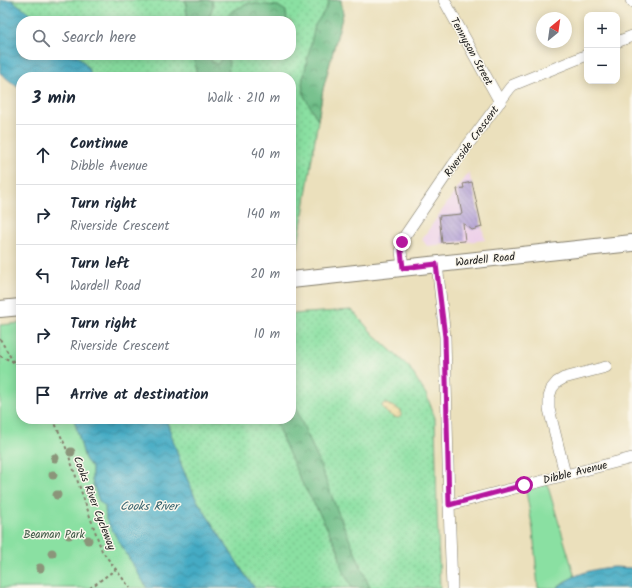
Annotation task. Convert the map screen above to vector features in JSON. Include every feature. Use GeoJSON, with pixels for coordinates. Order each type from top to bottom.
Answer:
{"type":"FeatureCollection","features":[{"type":"Feature","properties":{"kind":"main road","name":"Wardell Road"},"geometry":{"type":"LineString","coordinates":[[296,279],[632,243]]}},
{"type":"Feature","properties":{"kind":"main road"},"geometry":{"type":"LineString","coordinates":[[0,309],[16,307]]}},
{"type":"Feature","properties":{"kind":"street","name":"Tennyson Street"},"geometry":{"type":"LineString","coordinates":[[444,0],[500,102]]}},
{"type":"Feature","properties":{"kind":"street"},"geometry":{"type":"LineString","coordinates":[[620,41],[632,36]]}},
{"type":"Feature","properties":{"kind":"street","name":"Riverside Crescent"},"geometry":{"type":"LineString","coordinates":[[403,268],[401,251],[404,237],[452,165],[513,85],[584,56]]}},
{"type":"Feature","properties":{"kind":"street"},"geometry":{"type":"LineString","coordinates":[[436,264],[445,337],[452,588]]}},
{"type":"Feature","properties":{"kind":"street"},"geometry":{"type":"LineString","coordinates":[[565,474],[549,409],[549,397],[557,382],[564,378],[606,367]]}},
{"type":"Feature","properties":{"kind":"street","name":"Dibble Avenue"},"geometry":{"type":"LineString","coordinates":[[449,505],[632,458]]}},
{"type":"Feature","properties":{"kind":"path"},"geometry":{"type":"LineString","coordinates":[[0,339],[14,363]]}},
{"type":"Feature","properties":{"kind":"path"},"geometry":{"type":"LineString","coordinates":[[0,356],[14,363]]}},
{"type":"Feature","properties":{"kind":"path","name":"Cooks River Cycleway"},"geometry":{"type":"LineString","coordinates":[[55,424],[102,551],[130,588]]}},
{"type":"Feature","properties":{"kind":"path"},"geometry":{"type":"LineString","coordinates":[[90,588],[116,569]]}},
{"type":"Feature","properties":{"kind":"shaded area"},"geometry":{"type":"Polygon","coordinates":[[[469,172],[485,240],[427,246],[422,239],[469,172]]]}},
{"type":"Feature","properties":{"kind":"green space"},"geometry":{"type":"Polygon","coordinates":[[[11,0],[341,0],[343,14],[323,89],[296,258],[296,72],[89,72],[81,60],[296,60],[296,16],[35,16],[11,0]]]}},
{"type":"Feature","properties":{"kind":"green space"},"geometry":{"type":"Polygon","coordinates":[[[185,0],[212,0],[213,6],[210,16],[187,16],[185,0]]]}},
{"type":"Feature","properties":{"kind":"green space"},"geometry":{"type":"Polygon","coordinates":[[[329,0],[341,0],[343,14],[323,89],[318,120],[304,96],[302,83],[315,25],[327,7],[329,0]]]}},
{"type":"Feature","properties":{"kind":"green space"},"geometry":{"type":"Polygon","coordinates":[[[249,3],[278,6],[286,11],[286,16],[227,16],[232,11],[249,3]]]}},
{"type":"Feature","properties":{"kind":"green space"},"geometry":{"type":"Polygon","coordinates":[[[194,60],[211,60],[215,64],[218,64],[220,60],[228,60],[228,72],[196,72],[194,60]]]}},
{"type":"Feature","properties":{"kind":"green space"},"geometry":{"type":"Polygon","coordinates":[[[352,310],[374,335],[409,367],[427,396],[435,418],[440,588],[255,588],[195,497],[182,467],[168,424],[296,424],[296,314],[352,310]]]}},
{"type":"Feature","properties":{"kind":"green space","name":"Beaman Park"},"geometry":{"type":"Polygon","coordinates":[[[16,323],[16,424],[75,424],[85,459],[92,468],[92,481],[99,501],[105,507],[106,520],[147,588],[0,588],[0,325],[16,323]]]}},
{"type":"Feature","properties":{"kind":"green space"},"geometry":{"type":"Polygon","coordinates":[[[296,406],[370,588],[352,588],[341,566],[338,550],[302,483],[277,424],[296,424],[296,406]]]}},
{"type":"Feature","properties":{"kind":"green space"},"geometry":{"type":"Polygon","coordinates":[[[546,480],[575,577],[565,581],[556,588],[538,588],[533,530],[525,485],[546,480]]]}},
{"type":"Feature","properties":{"kind":"sand"},"geometry":{"type":"Polygon","coordinates":[[[384,403],[401,411],[401,416],[398,418],[392,416],[384,410],[382,405],[384,403]]]}},
{"type":"Feature","properties":{"kind":"water"},"geometry":{"type":"Polygon","coordinates":[[[0,0],[11,0],[35,16],[16,16],[16,60],[81,60],[89,72],[16,72],[16,86],[0,73],[0,0]]]}},
{"type":"Feature","properties":{"kind":"water","name":"Cooks River"},"geometry":{"type":"Polygon","coordinates":[[[75,424],[168,424],[182,467],[195,497],[255,588],[147,588],[106,520],[105,507],[99,501],[92,481],[92,468],[85,459],[75,424]]]}},
{"type":"Feature","properties":{"kind":"water"},"geometry":{"type":"Polygon","coordinates":[[[614,567],[632,568],[632,588],[557,588],[577,575],[599,569],[614,567]]]}},
{"type":"Feature","properties":{"kind":"building"},"geometry":{"type":"Polygon","coordinates":[[[472,182],[482,227],[472,230],[463,223],[465,241],[442,243],[439,216],[462,214],[457,189],[464,188],[463,184],[472,182]]]}},
{"type":"Feature","properties":{"kind":"route"},"geometry":{"type":"LineString","coordinates":[[402,242],[401,251],[403,268],[436,264],[445,337],[449,505],[524,485]]}}]}
